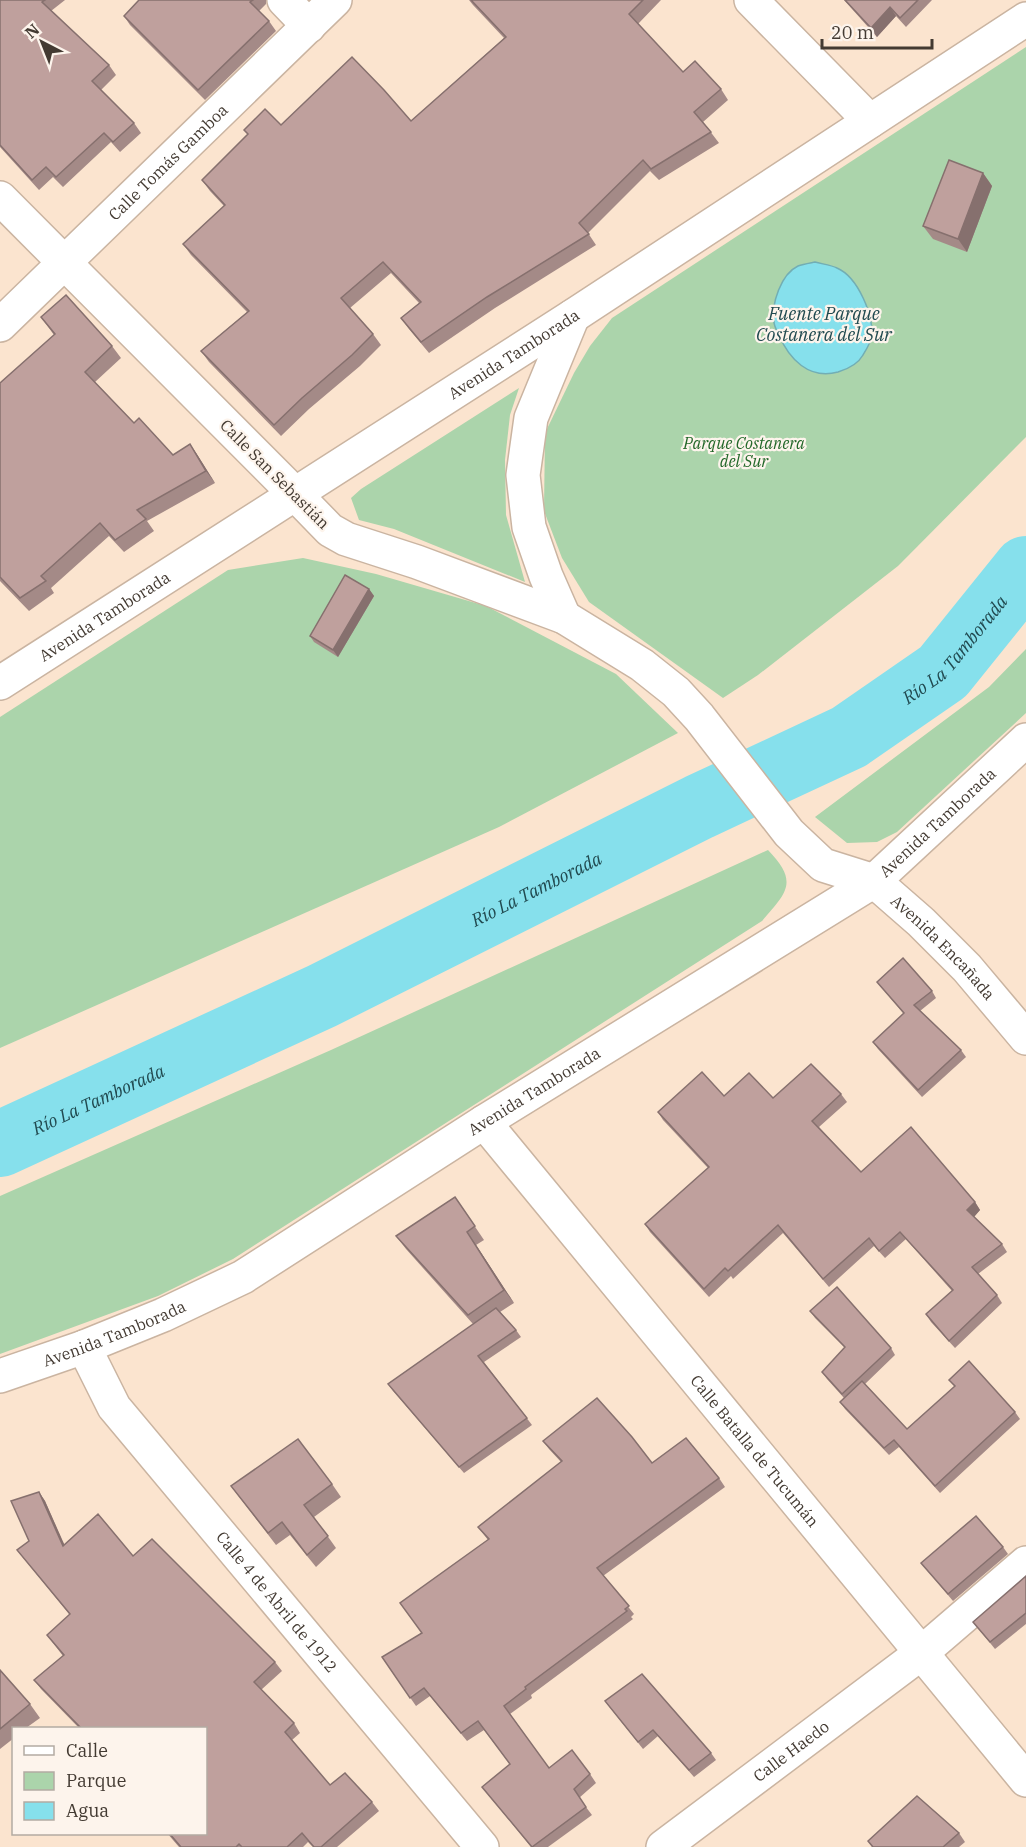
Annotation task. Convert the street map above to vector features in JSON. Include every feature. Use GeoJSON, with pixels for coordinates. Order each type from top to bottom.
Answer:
{"type":"FeatureCollection","features":[{"type":"Feature","properties":{"kind":"main road"},"geometry":{"type":"LineString","coordinates":[[284,0],[309,26]]}},
{"type":"Feature","properties":{"kind":"main road","name":"Calle Tomás Gamboa"},"geometry":{"type":"LineString","coordinates":[[0,325],[335,0]]}},
{"type":"Feature","properties":{"kind":"main road"},"geometry":{"type":"LineString","coordinates":[[751,0],[870,121]]}},
{"type":"Feature","properties":{"kind":"main road","name":"Avenida Tamborada"},"geometry":{"type":"LineString","coordinates":[[0,683],[573,316],[1026,19]]}},
{"type":"Feature","properties":{"kind":"main road","name":"Calle San Sebastián"},"geometry":{"type":"LineString","coordinates":[[0,198],[330,530],[346,539],[417,562],[564,618],[642,664],[676,692],[699,717],[789,834]]}},
{"type":"Feature","properties":{"kind":"main road"},"geometry":{"type":"LineString","coordinates":[[564,618],[529,527],[523,475],[531,418],[573,316]]}},
{"type":"Feature","properties":{"kind":"main road","name":"Avenida Tamborada"},"geometry":{"type":"LineString","coordinates":[[0,1376],[84,1347],[164,1315],[243,1277],[484,1122],[874,881],[1026,740]]}},
{"type":"Feature","properties":{"kind":"main road","name":"Avenida Encañada"},"geometry":{"type":"LineString","coordinates":[[789,834],[823,865],[874,881],[921,922],[967,968],[1026,1038]]}},
{"type":"Feature","properties":{"kind":"main road","name":"Calle Batalla de Tucumán"},"geometry":{"type":"LineString","coordinates":[[484,1122],[1026,1780]]}},
{"type":"Feature","properties":{"kind":"main road","name":"Calle 4 de Abril de 1912"},"geometry":{"type":"LineString","coordinates":[[84,1347],[114,1407],[482,1847]]}},
{"type":"Feature","properties":{"kind":"main road","name":"Calle Haedo"},"geometry":{"type":"LineString","coordinates":[[663,1847],[920,1653],[1026,1563]]}},
{"type":"Feature","properties":{"kind":"green space","name":"Parque Costanera del Sur"},"geometry":{"type":"Polygon","coordinates":[[[1026,47],[1026,437],[898,566],[758,675],[723,698],[589,602],[562,558],[544,511],[545,433],[574,373],[590,346],[612,318],[1026,47]]]}},
{"type":"Feature","properties":{"kind":"green space"},"geometry":{"type":"Polygon","coordinates":[[[519,388],[510,415],[505,460],[506,515],[525,582],[394,529],[359,520],[351,498],[361,489],[519,388]]]}},
{"type":"Feature","properties":{"kind":"green space"},"geometry":{"type":"Polygon","coordinates":[[[303,558],[376,574],[486,606],[616,674],[678,733],[499,827],[0,1048],[0,717],[228,570],[303,558]]]}},
{"type":"Feature","properties":{"kind":"green space"},"geometry":{"type":"Polygon","coordinates":[[[1026,649],[1026,713],[897,832],[877,842],[847,843],[815,817],[989,687],[1026,649]]]}},
{"type":"Feature","properties":{"kind":"green space"},"geometry":{"type":"Polygon","coordinates":[[[768,850],[784,871],[786,887],[778,902],[762,921],[233,1259],[158,1296],[0,1354],[0,1196],[331,1050],[768,850]]]}},
{"type":"Feature","properties":{"kind":"water","name":"Fuente Parque Costanera del Sur"},"geometry":{"type":"Polygon","coordinates":[[[815,262],[837,268],[852,280],[868,309],[872,329],[870,342],[858,361],[852,366],[828,374],[818,373],[801,366],[788,352],[774,324],[774,307],[782,282],[798,266],[815,262]]]}},
{"type":"Feature","properties":{"kind":"building"},"geometry":{"type":"Polygon","coordinates":[[[0,0],[45,0],[42,2],[109,65],[92,81],[134,123],[113,142],[104,133],[56,177],[46,167],[32,180],[0,145],[0,0]]]}},
{"type":"Feature","properties":{"kind":"building"},"geometry":{"type":"Polygon","coordinates":[[[139,0],[253,0],[250,2],[269,21],[198,90],[124,16],[139,0]]]}},
{"type":"Feature","properties":{"kind":"building"},"geometry":{"type":"Polygon","coordinates":[[[471,0],[643,0],[629,14],[683,72],[695,61],[721,89],[694,112],[711,132],[651,169],[643,160],[579,223],[589,234],[487,297],[421,342],[401,318],[421,302],[383,262],[341,298],[373,334],[274,425],[201,351],[249,311],[183,244],[225,205],[202,180],[248,134],[244,130],[265,109],[281,125],[352,57],[411,121],[506,37],[471,0]]]}},
{"type":"Feature","properties":{"kind":"building"},"geometry":{"type":"Polygon","coordinates":[[[845,0],[918,0],[900,18],[890,7],[871,28],[845,0]]]}},
{"type":"Feature","properties":{"kind":"building"},"geometry":{"type":"Polygon","coordinates":[[[949,160],[983,173],[958,239],[923,226],[949,160]]]}},
{"type":"Feature","properties":{"kind":"building"},"geometry":{"type":"Polygon","coordinates":[[[66,295],[112,346],[85,372],[134,423],[139,418],[173,455],[190,444],[206,471],[137,510],[146,519],[115,540],[100,523],[41,576],[46,581],[20,598],[0,577],[0,383],[55,334],[41,317],[66,295]]]}},
{"type":"Feature","properties":{"kind":"building"},"geometry":{"type":"Polygon","coordinates":[[[345,575],[369,589],[333,650],[310,636],[345,575]]]}},
{"type":"Feature","properties":{"kind":"building"},"geometry":{"type":"Polygon","coordinates":[[[903,958],[932,991],[914,1005],[961,1050],[918,1090],[873,1042],[904,1013],[877,982],[903,958]]]}},
{"type":"Feature","properties":{"kind":"building"},"geometry":{"type":"Polygon","coordinates":[[[811,1064],[841,1094],[812,1121],[861,1172],[911,1127],[975,1202],[967,1210],[1002,1244],[972,1267],[997,1295],[949,1341],[926,1314],[953,1290],[900,1232],[879,1251],[869,1238],[823,1279],[778,1225],[728,1271],[725,1268],[704,1289],[645,1224],[709,1167],[658,1112],[702,1072],[724,1096],[749,1073],[773,1098],[811,1064]]]}},
{"type":"Feature","properties":{"kind":"building"},"geometry":{"type":"Polygon","coordinates":[[[455,1197],[475,1226],[467,1232],[504,1290],[468,1315],[396,1236],[455,1197]]]}},
{"type":"Feature","properties":{"kind":"building"},"geometry":{"type":"Polygon","coordinates":[[[837,1287],[891,1348],[842,1394],[822,1372],[845,1347],[810,1311],[837,1287]]]}},
{"type":"Feature","properties":{"kind":"building"},"geometry":{"type":"Polygon","coordinates":[[[496,1308],[516,1330],[478,1356],[527,1418],[459,1467],[388,1384],[496,1308]]]}},
{"type":"Feature","properties":{"kind":"building"},"geometry":{"type":"Polygon","coordinates":[[[969,1361],[1015,1412],[935,1486],[894,1440],[884,1448],[840,1402],[862,1381],[907,1429],[955,1386],[949,1380],[969,1361]]]}},
{"type":"Feature","properties":{"kind":"building"},"geometry":{"type":"Polygon","coordinates":[[[597,1398],[652,1463],[686,1438],[719,1478],[597,1568],[629,1606],[625,1609],[627,1611],[525,1687],[526,1689],[504,1706],[549,1768],[572,1750],[590,1774],[574,1789],[586,1807],[532,1847],[482,1787],[510,1764],[478,1721],[461,1733],[424,1688],[410,1698],[382,1657],[422,1633],[400,1603],[489,1539],[478,1527],[562,1461],[543,1441],[597,1398]]]}},
{"type":"Feature","properties":{"kind":"building"},"geometry":{"type":"Polygon","coordinates":[[[298,1439],[332,1484],[304,1505],[328,1536],[307,1555],[282,1522],[268,1533],[231,1486],[298,1439]]]}},
{"type":"Feature","properties":{"kind":"building"},"geometry":{"type":"Polygon","coordinates":[[[39,1492],[63,1546],[98,1514],[133,1556],[152,1539],[275,1662],[254,1682],[294,1723],[285,1732],[330,1785],[345,1773],[372,1802],[321,1847],[314,1847],[302,1833],[287,1847],[242,1847],[239,1844],[236,1847],[181,1847],[171,1835],[207,1835],[207,1727],[80,1727],[34,1680],[64,1655],[47,1635],[70,1614],[17,1550],[29,1541],[11,1501],[39,1492]]]}},
{"type":"Feature","properties":{"kind":"building"},"geometry":{"type":"Polygon","coordinates":[[[976,1516],[1003,1547],[948,1594],[921,1563],[976,1516]]]}},
{"type":"Feature","properties":{"kind":"building"},"geometry":{"type":"Polygon","coordinates":[[[1026,1576],[1026,1613],[990,1642],[973,1622],[1026,1576]]]}},
{"type":"Feature","properties":{"kind":"building"},"geometry":{"type":"Polygon","coordinates":[[[0,1670],[30,1704],[0,1729],[0,1670]]]}},
{"type":"Feature","properties":{"kind":"building"},"geometry":{"type":"Polygon","coordinates":[[[642,1674],[711,1753],[689,1770],[653,1730],[638,1742],[605,1701],[642,1674]]]}},
{"type":"Feature","properties":{"kind":"building"},"geometry":{"type":"Polygon","coordinates":[[[917,1796],[959,1833],[943,1847],[873,1847],[868,1841],[917,1796]]]}},
{"type":"Feature","properties":{"kind":"waterway","name":"Río La Tamborada"},"geometry":{"type":"LineString","coordinates":[[0,1144],[322,996],[699,807],[849,737],[943,672],[1026,569]]}}]}
